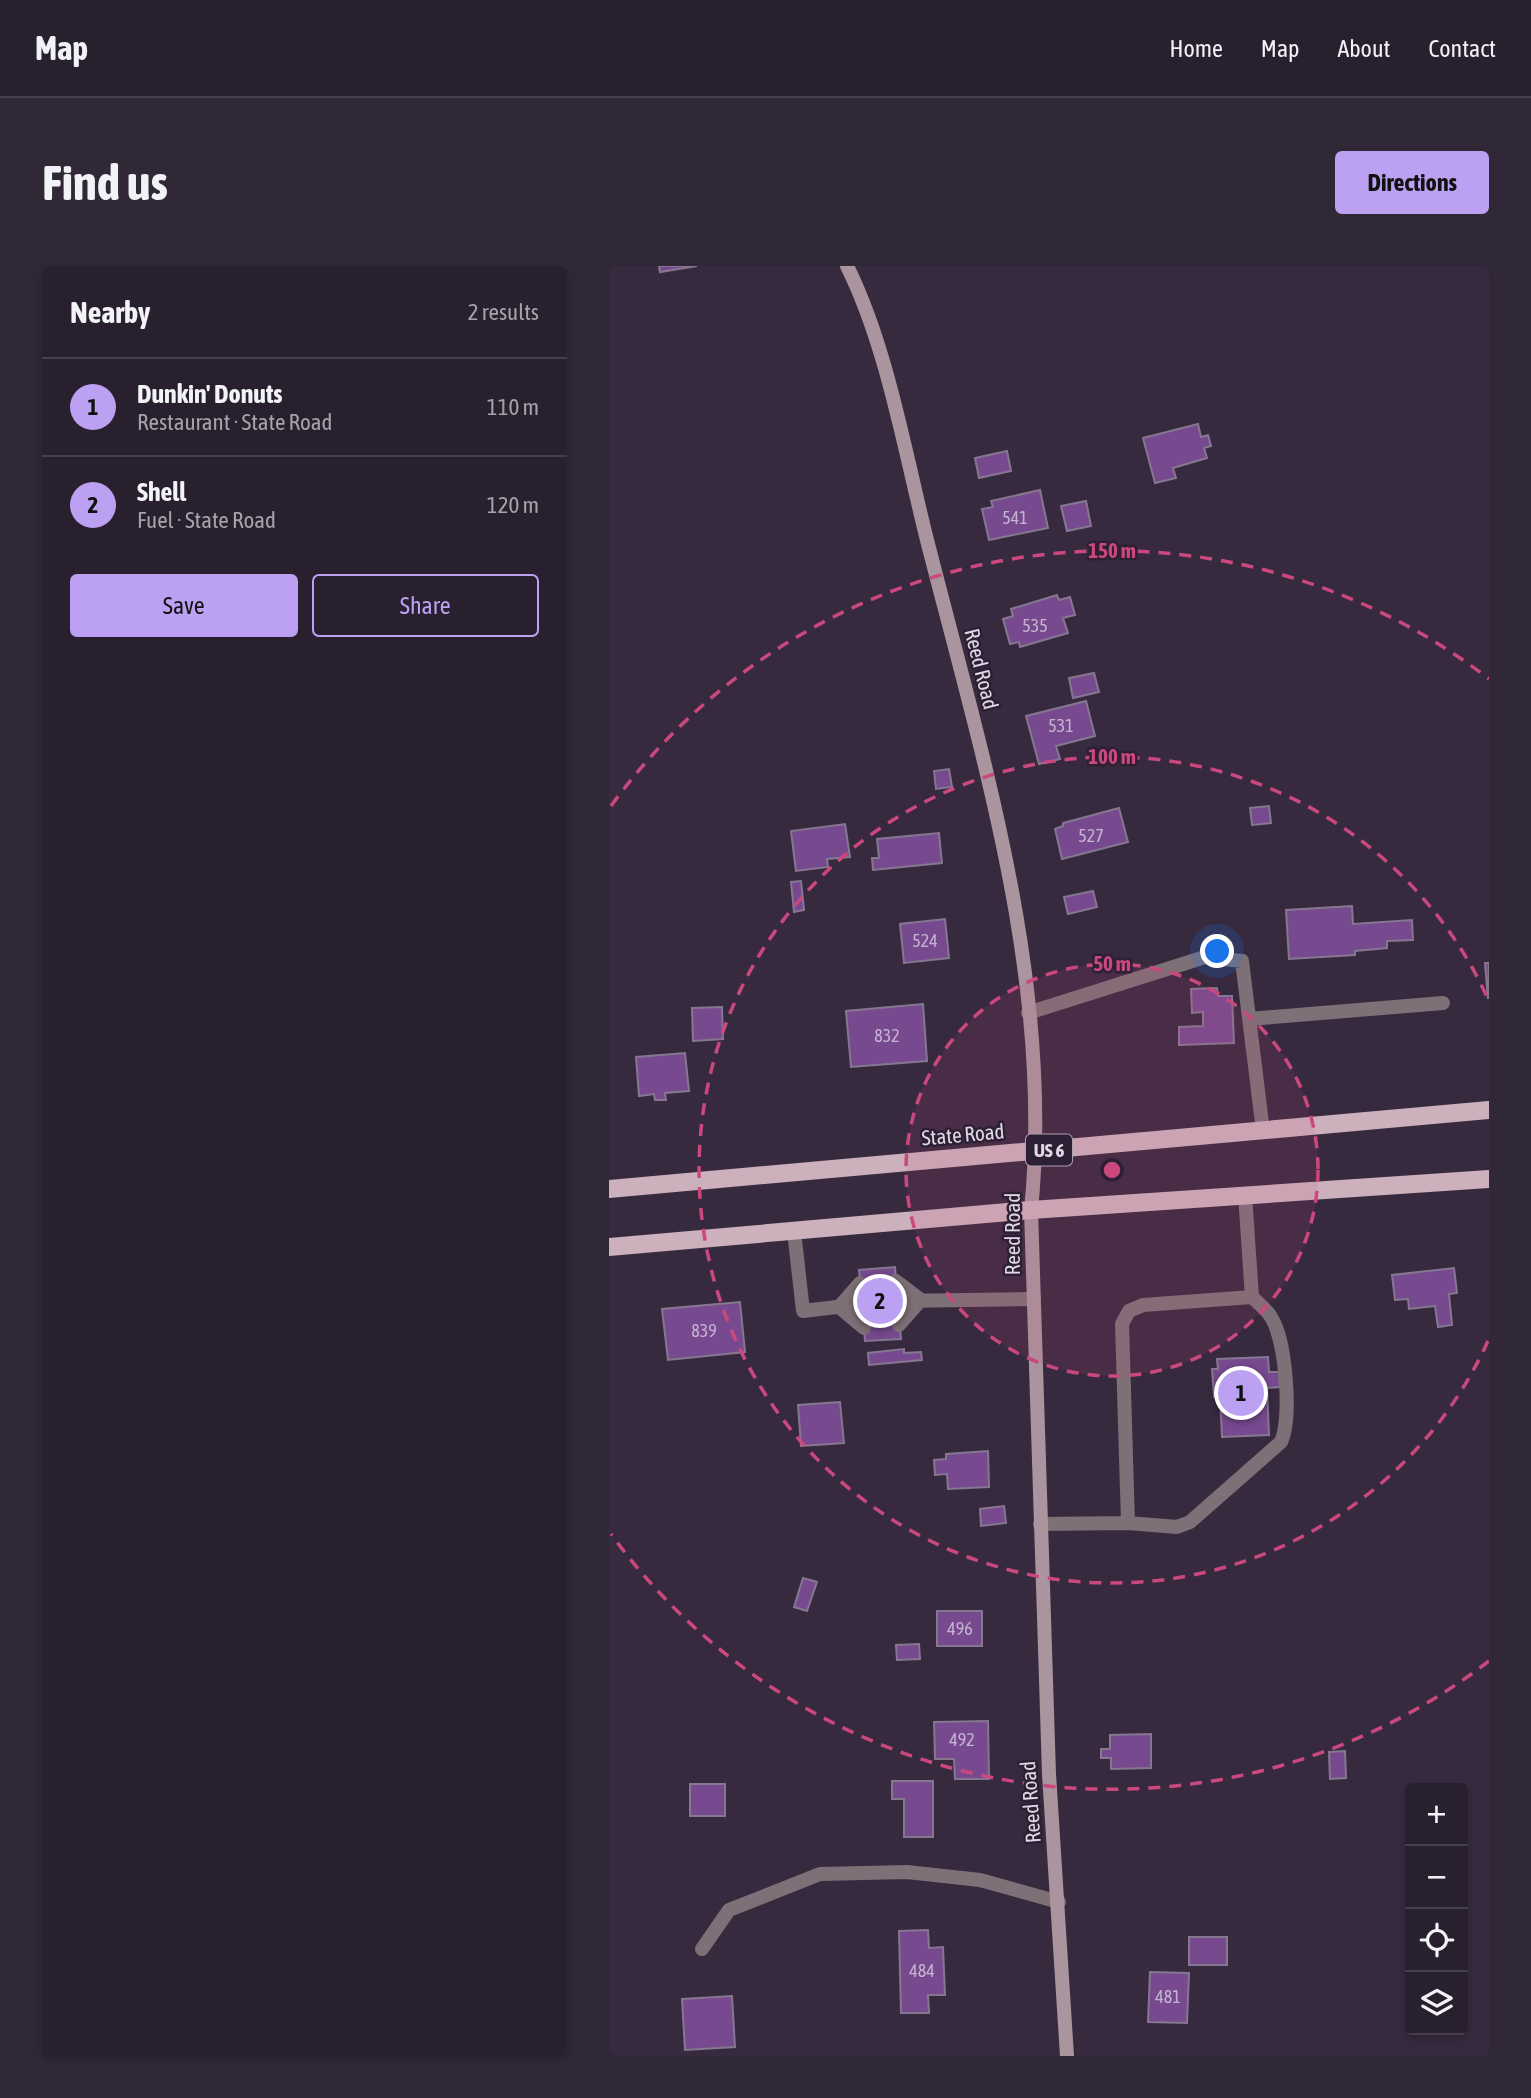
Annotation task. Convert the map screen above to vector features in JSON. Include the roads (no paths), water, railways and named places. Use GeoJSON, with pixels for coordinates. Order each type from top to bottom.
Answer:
{"type":"FeatureCollection","features":[{"type":"Feature","properties":{"kind":"main road","name":"State Road"},"geometry":{"type":"LineString","coordinates":[[609,1189],[1489,1110]]}},
{"type":"Feature","properties":{"kind":"main road"},"geometry":{"type":"LineString","coordinates":[[609,1247],[1031,1209],[1489,1179]]}},
{"type":"Feature","properties":{"kind":"street","name":"Reed Road"},"geometry":{"type":"LineString","coordinates":[[847,266],[889,388],[989,782],[1018,922],[1028,1013],[1037,1151],[1031,1209],[1040,1524],[1049,1774],[1067,2056]]}},
{"type":"Feature","properties":{"kind":"lane"},"geometry":{"type":"LineString","coordinates":[[1028,1013],[1205,957],[1242,961],[1263,1131]]}},
{"type":"Feature","properties":{"kind":"lane"},"geometry":{"type":"LineString","coordinates":[[1249,1019],[1443,1003]]}},
{"type":"Feature","properties":{"kind":"lane"},"geometry":{"type":"LineString","coordinates":[[1040,1524],[1128,1522],[1177,1527],[1190,1522],[1280,1442],[1286,1430],[1283,1355],[1279,1333],[1271,1316],[1252,1297],[1245,1195]]}},
{"type":"Feature","properties":{"kind":"lane"},"geometry":{"type":"LineString","coordinates":[[795,1231],[803,1311],[862,1304]]}},
{"type":"Feature","properties":{"kind":"lane"},"geometry":{"type":"LineString","coordinates":[[896,1281],[921,1300]]}},
{"type":"Feature","properties":{"kind":"lane"},"geometry":{"type":"LineString","coordinates":[[839,1307],[860,1283]]}},
{"type":"Feature","properties":{"kind":"lane"},"geometry":{"type":"LineString","coordinates":[[1128,1522],[1122,1324],[1125,1317],[1129,1311],[1143,1305],[1252,1297]]}},
{"type":"Feature","properties":{"kind":"lane"},"geometry":{"type":"LineString","coordinates":[[898,1301],[1034,1299]]}},
{"type":"Feature","properties":{"kind":"lane"},"geometry":{"type":"LineString","coordinates":[[899,1325],[921,1300]]}},
{"type":"Feature","properties":{"kind":"lane"},"geometry":{"type":"LineString","coordinates":[[839,1307],[864,1328]]}},
{"type":"Feature","properties":{"kind":"lane"},"geometry":{"type":"LineString","coordinates":[[702,1949],[729,1910],[820,1874],[907,1872],[980,1880],[1059,1902]]}},
{"type":"Feature","properties":{"kind":"place","name":"Shell"},"geometry":{"type":"Point","coordinates":[880,1301]}},
{"type":"Feature","properties":{"kind":"place","name":"Dunkin' Donuts"},"geometry":{"type":"Point","coordinates":[1241,1393]}}]}
